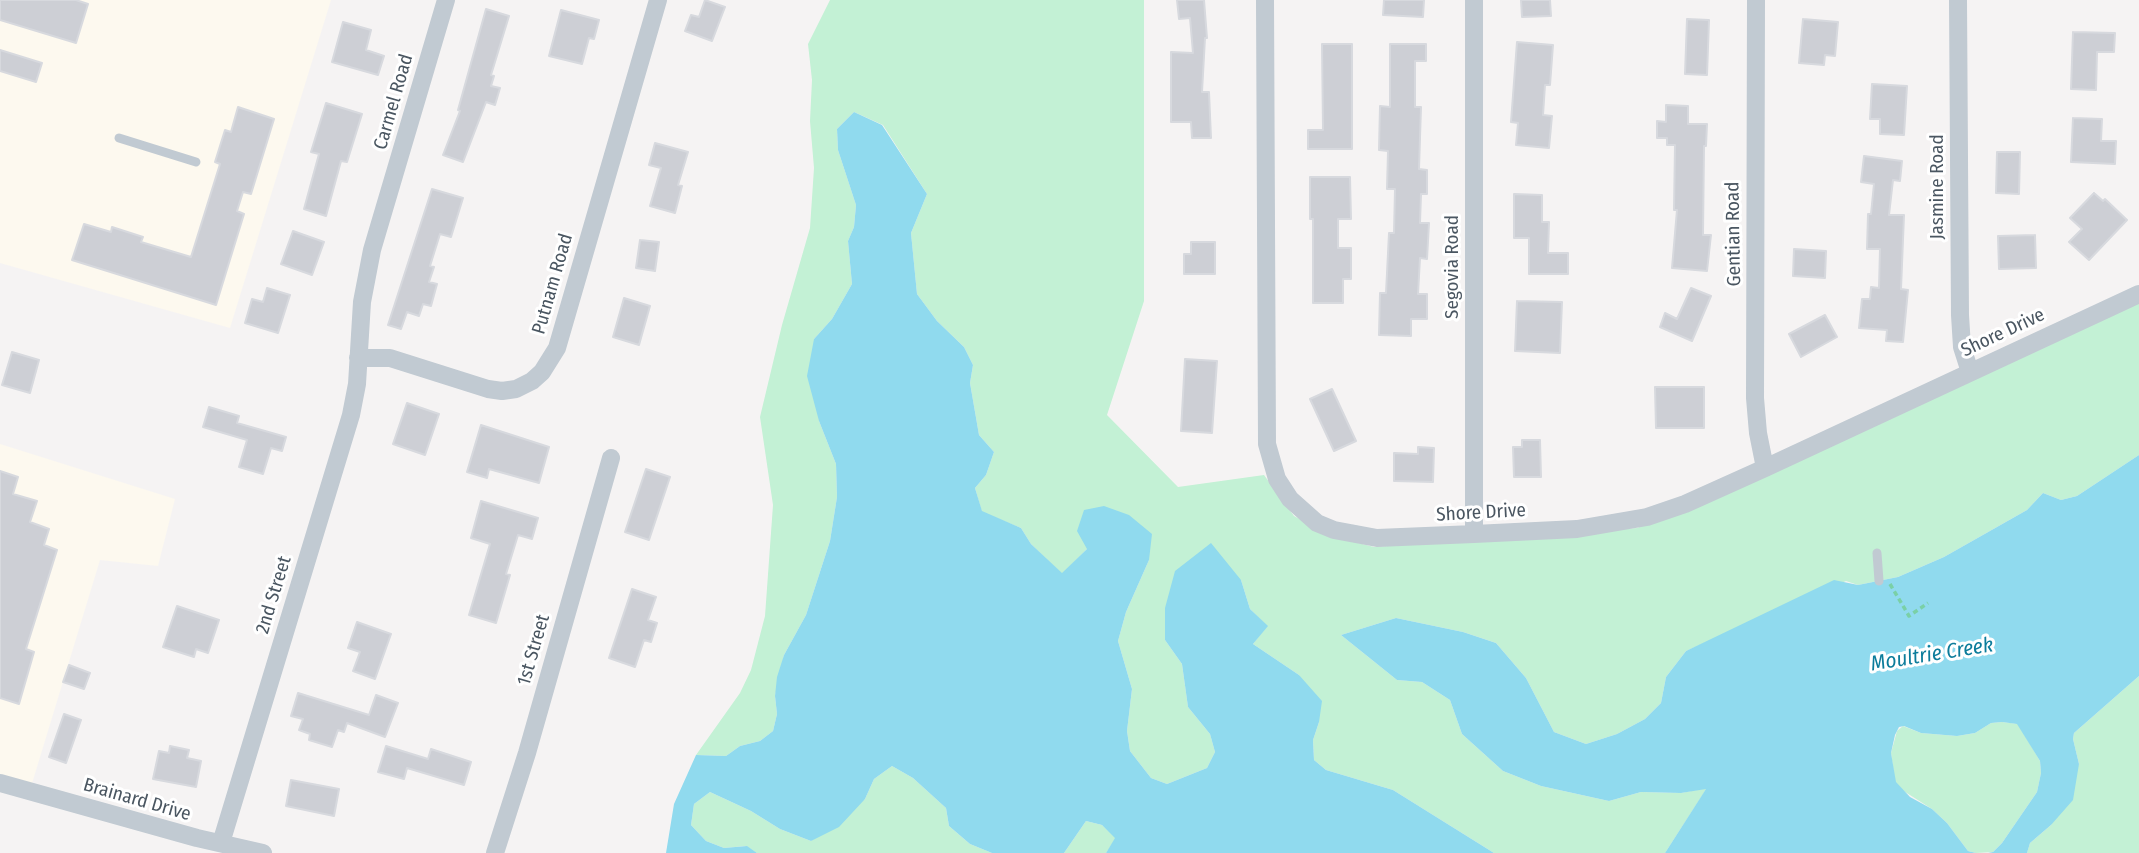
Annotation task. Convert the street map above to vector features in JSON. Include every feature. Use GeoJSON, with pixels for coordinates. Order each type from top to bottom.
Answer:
{"type":"FeatureCollection","features":[{"type":"Feature","properties":{"kind":"street","name":"Carmel Road"},"geometry":{"type":"LineString","coordinates":[[358,358],[362,302],[372,250],[446,0]]}},
{"type":"Feature","properties":{"kind":"street","name":"Putnam Road"},"geometry":{"type":"LineString","coordinates":[[358,358],[390,358],[502,391],[516,389],[542,372],[557,348],[658,0]]}},
{"type":"Feature","properties":{"kind":"street","name":"Shore Drive"},"geometry":{"type":"LineString","coordinates":[[1265,0],[1266,433],[1273,468],[1284,489],[1298,508],[1317,523],[1334,530],[1377,538],[1474,534],[1577,529],[1647,517],[1685,504],[1765,468],[2139,294]]}},
{"type":"Feature","properties":{"kind":"street","name":"Segovia Road"},"geometry":{"type":"LineString","coordinates":[[1474,0],[1474,534]]}},
{"type":"Feature","properties":{"kind":"street","name":"Gentian Road"},"geometry":{"type":"LineString","coordinates":[[1756,0],[1755,397],[1765,468]]}},
{"type":"Feature","properties":{"kind":"street","name":"Jasmine Road"},"geometry":{"type":"LineString","coordinates":[[1958,0],[1960,315],[1962,347],[1970,372]]}},
{"type":"Feature","properties":{"kind":"street","name":"2nd Street"},"geometry":{"type":"LineString","coordinates":[[221,843],[351,415],[358,358]]}},
{"type":"Feature","properties":{"kind":"street","name":"1st Street"},"geometry":{"type":"LineString","coordinates":[[495,853],[527,753],[611,458]]}},
{"type":"Feature","properties":{"kind":"street","name":"Brainard Drive"},"geometry":{"type":"LineString","coordinates":[[0,783],[263,853]]}},
{"type":"Feature","properties":{"kind":"lane"},"geometry":{"type":"LineString","coordinates":[[119,138],[196,162]]}},
{"type":"Feature","properties":{"kind":"lane"},"geometry":{"type":"LineString","coordinates":[[1877,553],[1882,578]]}},
{"type":"Feature","properties":{"kind":"path"},"geometry":{"type":"LineString","coordinates":[[1882,578],[1909,616],[1928,603]]}},
{"type":"Feature","properties":{"kind":"shaded area"},"geometry":{"type":"Polygon","coordinates":[[[0,0],[331,0],[230,328],[0,263],[0,0]]]}},
{"type":"Feature","properties":{"kind":"shaded area"},"geometry":{"type":"Polygon","coordinates":[[[0,444],[175,499],[158,566],[100,560],[30,790],[0,781],[0,444]]]}},
{"type":"Feature","properties":{"kind":"green space"},"geometry":{"type":"Polygon","coordinates":[[[830,0],[1144,0],[1144,301],[1107,415],[1178,487],[1264,475],[1294,516],[1331,536],[1374,547],[1637,528],[1821,451],[2139,301],[2139,455],[2077,496],[2061,500],[2043,493],[2027,510],[1944,557],[1898,577],[1858,585],[1846,581],[1686,651],[1666,677],[1661,703],[1645,719],[1617,734],[1586,744],[1554,732],[1526,678],[1496,643],[1463,632],[1396,618],[1341,635],[1397,680],[1422,682],[1450,700],[1462,734],[1503,771],[1541,786],[1609,801],[1641,792],[1681,793],[1707,788],[1665,853],[1494,853],[1393,790],[1326,770],[1314,760],[1313,740],[1319,722],[1299,675],[1253,644],[1267,626],[1250,609],[1241,580],[1165,608],[1165,640],[1182,664],[1188,707],[1210,734],[1215,752],[1207,768],[1167,784],[1151,778],[1130,751],[1127,731],[1132,689],[1118,641],[1126,612],[1149,560],[1087,549],[1062,574],[1031,544],[1021,528],[982,512],[975,488],[986,475],[994,452],[979,435],[970,383],[973,365],[964,347],[937,321],[917,294],[911,233],[927,194],[883,125],[854,112],[837,129],[838,150],[856,205],[854,227],[848,241],[852,284],[832,319],[814,339],[819,421],[836,464],[837,497],[830,541],[806,615],[784,655],[775,696],[777,714],[773,731],[760,741],[740,746],[726,756],[696,755],[740,693],[751,670],[765,616],[773,505],[760,417],[782,325],[810,228],[814,168],[810,121],[812,80],[808,44],[830,0]]]}},
{"type":"Feature","properties":{"kind":"green space"},"geometry":{"type":"Polygon","coordinates":[[[2139,676],[2139,853],[2027,853],[2030,843],[2051,825],[2079,764],[2074,733],[2139,676]]]}},
{"type":"Feature","properties":{"kind":"green space"},"geometry":{"type":"Polygon","coordinates":[[[1991,723],[2018,724],[2040,761],[2041,773],[2037,792],[2002,843],[1993,852],[1976,853],[1968,851],[1947,823],[1932,809],[1902,790],[1895,782],[1891,753],[1897,731],[1903,726],[1921,733],[1957,736],[1975,733],[1991,723]]]}},
{"type":"Feature","properties":{"kind":"green space"},"geometry":{"type":"Polygon","coordinates":[[[892,766],[913,778],[946,808],[949,826],[970,844],[992,853],[757,853],[746,846],[724,848],[706,841],[691,825],[694,804],[710,792],[751,811],[780,829],[811,841],[865,799],[874,779],[892,766]]]}},
{"type":"Feature","properties":{"kind":"green space"},"geometry":{"type":"Polygon","coordinates":[[[1086,821],[1102,825],[1116,838],[1106,853],[1064,853],[1086,821]]]}},
{"type":"Feature","properties":{"kind":"water"},"geometry":{"type":"Polygon","coordinates":[[[854,112],[882,125],[927,194],[911,233],[917,294],[937,321],[964,347],[973,365],[970,383],[979,435],[994,452],[986,475],[975,488],[982,511],[1021,528],[1031,544],[1062,573],[1087,549],[1077,531],[1084,510],[1104,506],[1129,515],[1152,534],[1149,560],[1126,612],[1118,641],[1132,689],[1127,731],[1130,751],[1151,778],[1167,784],[1207,768],[1215,752],[1210,734],[1188,707],[1182,664],[1165,640],[1165,608],[1175,571],[1211,543],[1241,580],[1250,609],[1268,626],[1253,644],[1299,675],[1322,701],[1313,740],[1314,760],[1326,770],[1393,790],[1494,853],[1106,853],[1115,838],[1102,825],[1086,821],[1064,853],[992,853],[970,844],[949,826],[946,808],[913,778],[892,766],[874,779],[865,799],[839,827],[811,841],[780,829],[751,811],[710,792],[694,804],[691,825],[706,841],[724,848],[747,846],[757,853],[666,853],[674,804],[696,755],[726,756],[740,746],[760,741],[773,731],[777,714],[777,677],[784,655],[806,615],[830,541],[837,497],[836,464],[819,421],[807,376],[814,339],[832,319],[852,284],[848,241],[854,227],[856,205],[838,150],[837,129],[854,112]]]}},
{"type":"Feature","properties":{"kind":"water","name":"Moultrie Creek"},"geometry":{"type":"Polygon","coordinates":[[[2139,455],[2139,676],[2074,733],[2079,764],[2073,800],[2051,825],[2030,843],[2027,853],[1988,853],[2002,843],[2037,792],[2041,773],[2040,761],[2017,724],[1991,723],[1975,733],[1957,736],[1921,733],[1904,726],[1899,727],[1895,735],[1891,753],[1896,782],[1910,797],[1932,809],[1947,823],[1968,851],[1976,853],[1665,853],[1706,789],[1681,793],[1641,792],[1609,801],[1541,786],[1503,771],[1462,734],[1450,700],[1422,682],[1397,680],[1341,635],[1396,618],[1463,632],[1496,643],[1526,678],[1554,732],[1586,744],[1617,734],[1645,719],[1661,703],[1666,677],[1686,651],[1834,580],[1858,585],[1898,577],[1944,557],[2027,510],[2043,493],[2061,500],[2077,496],[2139,455]]]}},
{"type":"Feature","properties":{"kind":"building"},"geometry":{"type":"Polygon","coordinates":[[[0,0],[76,0],[88,4],[76,43],[0,20],[0,0]]]}},
{"type":"Feature","properties":{"kind":"building"},"geometry":{"type":"Polygon","coordinates":[[[705,0],[725,7],[712,41],[685,31],[691,15],[699,17],[705,0]]]}},
{"type":"Feature","properties":{"kind":"building"},"geometry":{"type":"Polygon","coordinates":[[[1177,0],[1204,0],[1207,38],[1202,92],[1209,92],[1211,138],[1192,138],[1191,122],[1171,122],[1171,52],[1193,53],[1190,18],[1179,19],[1177,0]]]}},
{"type":"Feature","properties":{"kind":"building"},"geometry":{"type":"Polygon","coordinates":[[[1384,0],[1424,0],[1423,17],[1383,15],[1384,0]]]}},
{"type":"Feature","properties":{"kind":"building"},"geometry":{"type":"Polygon","coordinates":[[[1521,0],[1550,0],[1551,16],[1522,17],[1521,0]]]}},
{"type":"Feature","properties":{"kind":"building"},"geometry":{"type":"Polygon","coordinates":[[[486,9],[509,16],[491,75],[494,76],[491,86],[500,88],[495,105],[486,102],[463,162],[443,155],[460,111],[458,110],[486,9]]]}},
{"type":"Feature","properties":{"kind":"building"},"geometry":{"type":"Polygon","coordinates":[[[561,10],[599,20],[594,39],[589,38],[582,64],[549,56],[561,10]]]}},
{"type":"Feature","properties":{"kind":"building"},"geometry":{"type":"Polygon","coordinates":[[[1687,19],[1709,20],[1707,75],[1685,74],[1687,19]]]}},
{"type":"Feature","properties":{"kind":"building"},"geometry":{"type":"Polygon","coordinates":[[[1803,19],[1838,22],[1835,56],[1825,55],[1824,65],[1799,63],[1803,19]]]}},
{"type":"Feature","properties":{"kind":"building"},"geometry":{"type":"Polygon","coordinates":[[[343,22],[371,30],[366,50],[384,56],[378,75],[332,62],[343,22]]]}},
{"type":"Feature","properties":{"kind":"building"},"geometry":{"type":"Polygon","coordinates":[[[2073,32],[2115,33],[2114,52],[2097,52],[2096,90],[2071,89],[2073,32]]]}},
{"type":"Feature","properties":{"kind":"building"},"geometry":{"type":"Polygon","coordinates":[[[1517,42],[1553,45],[1550,85],[1545,85],[1543,115],[1552,116],[1549,148],[1516,145],[1518,123],[1511,122],[1517,42]]]}},
{"type":"Feature","properties":{"kind":"building"},"geometry":{"type":"Polygon","coordinates":[[[1322,44],[1352,44],[1352,149],[1308,149],[1308,130],[1323,130],[1322,44]]]}},
{"type":"Feature","properties":{"kind":"building"},"geometry":{"type":"Polygon","coordinates":[[[1390,44],[1426,44],[1426,61],[1415,61],[1415,107],[1421,107],[1419,169],[1427,170],[1427,194],[1421,194],[1420,223],[1429,223],[1427,259],[1420,258],[1418,294],[1427,294],[1427,319],[1411,319],[1411,336],[1379,335],[1380,293],[1386,293],[1389,233],[1394,233],[1395,189],[1387,189],[1388,151],[1379,150],[1380,106],[1390,107],[1390,44]]]}},
{"type":"Feature","properties":{"kind":"building"},"geometry":{"type":"Polygon","coordinates":[[[0,50],[42,63],[36,82],[0,71],[0,50]]]}},
{"type":"Feature","properties":{"kind":"building"},"geometry":{"type":"Polygon","coordinates":[[[1872,84],[1907,86],[1904,135],[1880,134],[1880,119],[1870,119],[1872,84]]]}},
{"type":"Feature","properties":{"kind":"building"},"geometry":{"type":"Polygon","coordinates":[[[326,103],[362,114],[347,162],[341,161],[326,216],[304,209],[319,154],[311,152],[326,103]]]}},
{"type":"Feature","properties":{"kind":"building"},"geometry":{"type":"Polygon","coordinates":[[[1666,105],[1688,106],[1688,124],[1707,124],[1704,146],[1703,235],[1711,235],[1707,271],[1672,268],[1677,210],[1674,210],[1675,145],[1667,145],[1667,138],[1657,138],[1657,121],[1666,122],[1666,105]]]}},
{"type":"Feature","properties":{"kind":"building"},"geometry":{"type":"Polygon","coordinates":[[[238,107],[274,119],[251,194],[243,192],[237,211],[244,214],[216,305],[72,260],[84,224],[111,232],[112,227],[143,237],[141,242],[191,257],[220,164],[215,162],[225,130],[231,132],[238,107]]]}},
{"type":"Feature","properties":{"kind":"building"},"geometry":{"type":"Polygon","coordinates":[[[2073,118],[2102,119],[2101,141],[2116,141],[2115,164],[2071,162],[2073,118]]]}},
{"type":"Feature","properties":{"kind":"building"},"geometry":{"type":"Polygon","coordinates":[[[655,143],[688,152],[678,185],[682,186],[675,213],[650,206],[661,168],[649,165],[655,143]]]}},
{"type":"Feature","properties":{"kind":"building"},"geometry":{"type":"Polygon","coordinates":[[[1997,152],[2020,152],[2019,194],[1996,193],[1997,152]]]}},
{"type":"Feature","properties":{"kind":"building"},"geometry":{"type":"Polygon","coordinates":[[[1864,156],[1902,161],[1900,181],[1893,180],[1889,215],[1904,215],[1901,289],[1908,290],[1903,342],[1886,341],[1887,330],[1859,328],[1862,299],[1870,299],[1871,287],[1879,288],[1880,249],[1867,249],[1868,214],[1871,214],[1874,184],[1861,182],[1864,156]]]}},
{"type":"Feature","properties":{"kind":"building"},"geometry":{"type":"Polygon","coordinates":[[[1310,177],[1350,177],[1351,219],[1338,219],[1338,248],[1351,248],[1351,279],[1343,279],[1343,303],[1313,303],[1310,177]]]}},
{"type":"Feature","properties":{"kind":"building"},"geometry":{"type":"Polygon","coordinates":[[[432,189],[463,198],[451,237],[440,234],[430,266],[434,267],[429,282],[437,284],[431,306],[423,304],[419,316],[407,312],[401,329],[388,325],[432,189]]]}},
{"type":"Feature","properties":{"kind":"building"},"geometry":{"type":"Polygon","coordinates":[[[2094,193],[2103,201],[2105,199],[2127,220],[2089,260],[2069,242],[2082,229],[2070,218],[2094,193]]]}},
{"type":"Feature","properties":{"kind":"building"},"geometry":{"type":"Polygon","coordinates":[[[1514,194],[1542,195],[1542,222],[1549,222],[1548,253],[1568,253],[1568,274],[1529,274],[1529,238],[1514,238],[1514,194]]]}},
{"type":"Feature","properties":{"kind":"building"},"geometry":{"type":"Polygon","coordinates":[[[293,231],[324,242],[312,275],[281,264],[293,231]]]}},
{"type":"Feature","properties":{"kind":"building"},"geometry":{"type":"Polygon","coordinates":[[[2035,235],[2036,268],[1999,269],[1998,236],[2035,235]]]}},
{"type":"Feature","properties":{"kind":"building"},"geometry":{"type":"Polygon","coordinates":[[[640,240],[659,242],[655,271],[636,268],[640,240]]]}},
{"type":"Feature","properties":{"kind":"building"},"geometry":{"type":"Polygon","coordinates":[[[1191,242],[1215,242],[1215,274],[1184,274],[1184,254],[1191,254],[1191,242]]]}},
{"type":"Feature","properties":{"kind":"building"},"geometry":{"type":"Polygon","coordinates":[[[1794,249],[1826,251],[1825,278],[1793,276],[1794,249]]]}},
{"type":"Feature","properties":{"kind":"building"},"geometry":{"type":"Polygon","coordinates":[[[267,288],[290,295],[278,333],[245,323],[252,299],[263,302],[267,288]]]}},
{"type":"Feature","properties":{"kind":"building"},"geometry":{"type":"Polygon","coordinates":[[[1691,288],[1711,296],[1692,341],[1660,327],[1665,313],[1677,319],[1691,288]]]}},
{"type":"Feature","properties":{"kind":"building"},"geometry":{"type":"Polygon","coordinates":[[[624,298],[650,306],[639,345],[613,337],[624,298]]]}},
{"type":"Feature","properties":{"kind":"building"},"geometry":{"type":"Polygon","coordinates":[[[1517,301],[1562,302],[1560,353],[1515,351],[1517,301]]]}},
{"type":"Feature","properties":{"kind":"building"},"geometry":{"type":"Polygon","coordinates":[[[1825,315],[1837,337],[1801,357],[1789,334],[1825,315]]]}},
{"type":"Feature","properties":{"kind":"building"},"geometry":{"type":"Polygon","coordinates":[[[12,352],[39,360],[30,393],[2,385],[12,352]]]}},
{"type":"Feature","properties":{"kind":"building"},"geometry":{"type":"Polygon","coordinates":[[[1185,359],[1217,361],[1212,433],[1181,431],[1185,359]]]}},
{"type":"Feature","properties":{"kind":"building"},"geometry":{"type":"Polygon","coordinates":[[[1655,387],[1704,387],[1704,428],[1656,428],[1655,387]]]}},
{"type":"Feature","properties":{"kind":"building"},"geometry":{"type":"Polygon","coordinates":[[[1332,389],[1356,441],[1334,451],[1310,399],[1332,389]]]}},
{"type":"Feature","properties":{"kind":"building"},"geometry":{"type":"Polygon","coordinates":[[[407,403],[439,414],[425,455],[393,444],[407,403]]]}},
{"type":"Feature","properties":{"kind":"building"},"geometry":{"type":"Polygon","coordinates":[[[209,407],[239,416],[237,423],[286,437],[282,451],[271,448],[263,474],[239,467],[247,440],[203,427],[209,407]]]}},
{"type":"Feature","properties":{"kind":"building"},"geometry":{"type":"Polygon","coordinates":[[[481,425],[549,447],[539,483],[489,469],[487,478],[467,472],[481,425]]]}},
{"type":"Feature","properties":{"kind":"building"},"geometry":{"type":"Polygon","coordinates":[[[1522,440],[1540,440],[1541,477],[1514,477],[1513,447],[1522,447],[1522,440]]]}},
{"type":"Feature","properties":{"kind":"building"},"geometry":{"type":"Polygon","coordinates":[[[1418,447],[1434,448],[1433,482],[1394,481],[1394,453],[1418,454],[1418,447]]]}},
{"type":"Feature","properties":{"kind":"building"},"geometry":{"type":"Polygon","coordinates":[[[646,469],[670,477],[649,540],[625,532],[646,469]]]}},
{"type":"Feature","properties":{"kind":"building"},"geometry":{"type":"Polygon","coordinates":[[[0,471],[18,477],[13,494],[37,501],[30,522],[49,529],[44,545],[57,550],[26,649],[34,652],[19,704],[0,698],[0,471]]]}},
{"type":"Feature","properties":{"kind":"building"},"geometry":{"type":"Polygon","coordinates":[[[481,501],[538,518],[532,539],[518,535],[506,574],[510,575],[496,623],[469,615],[490,544],[471,538],[481,501]]]}},
{"type":"Feature","properties":{"kind":"building"},"geometry":{"type":"Polygon","coordinates":[[[632,589],[656,597],[648,620],[657,623],[651,642],[644,640],[635,667],[609,658],[632,589]]]}},
{"type":"Feature","properties":{"kind":"building"},"geometry":{"type":"Polygon","coordinates":[[[177,606],[219,620],[208,653],[196,649],[194,657],[163,647],[177,606]]]}},
{"type":"Feature","properties":{"kind":"building"},"geometry":{"type":"Polygon","coordinates":[[[357,622],[391,634],[375,679],[353,671],[360,652],[348,648],[357,622]]]}},
{"type":"Feature","properties":{"kind":"building"},"geometry":{"type":"Polygon","coordinates":[[[69,665],[90,673],[84,689],[63,682],[69,665]]]}},
{"type":"Feature","properties":{"kind":"building"},"geometry":{"type":"Polygon","coordinates":[[[298,693],[369,715],[376,695],[398,703],[385,737],[347,723],[344,732],[338,730],[332,747],[309,740],[310,734],[299,730],[303,719],[291,716],[298,693]]]}},
{"type":"Feature","properties":{"kind":"building"},"geometry":{"type":"Polygon","coordinates":[[[64,714],[81,720],[66,763],[49,757],[64,714]]]}},
{"type":"Feature","properties":{"kind":"building"},"geometry":{"type":"Polygon","coordinates":[[[170,746],[189,750],[187,758],[201,761],[196,787],[153,779],[159,751],[169,753],[170,746]]]}},
{"type":"Feature","properties":{"kind":"building"},"geometry":{"type":"Polygon","coordinates":[[[386,746],[428,759],[431,749],[471,762],[464,785],[407,768],[404,779],[378,772],[386,746]]]}},
{"type":"Feature","properties":{"kind":"building"},"geometry":{"type":"Polygon","coordinates":[[[291,780],[339,789],[334,816],[286,806],[291,780]]]}}]}
